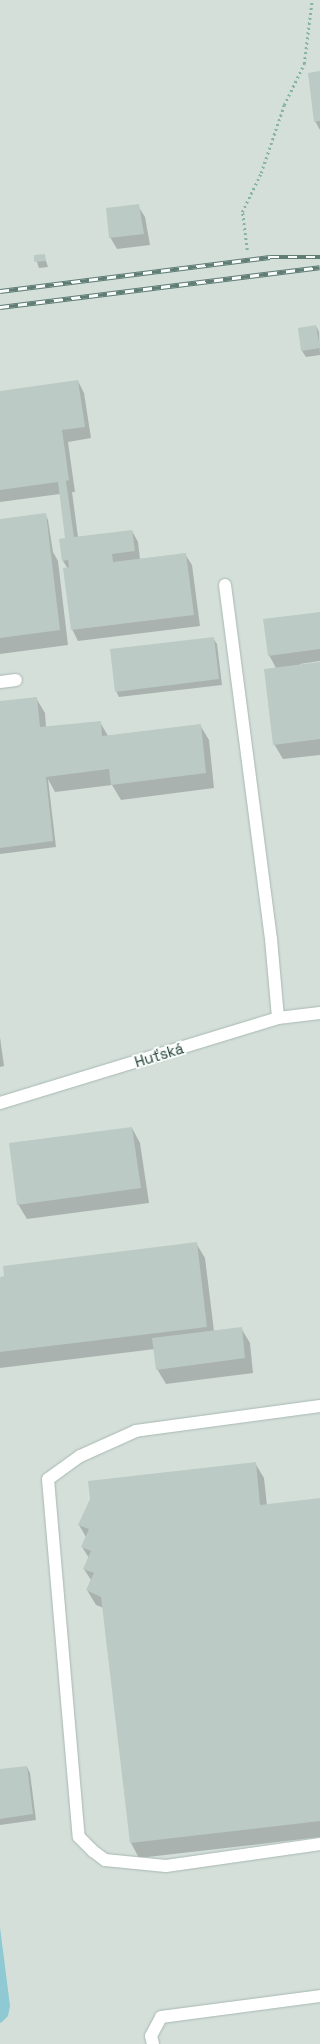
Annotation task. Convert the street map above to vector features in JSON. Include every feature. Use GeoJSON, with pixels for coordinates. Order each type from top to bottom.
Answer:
{"type":"FeatureCollection","features":[{"type":"Feature","properties":{"kind":"street"},"geometry":{"type":"LineString","coordinates":[[225,585],[271,939],[278,1018]]}},
{"type":"Feature","properties":{"kind":"street"},"geometry":{"type":"LineString","coordinates":[[0,682],[16,680]]}},
{"type":"Feature","properties":{"kind":"street","name":"Huťská"},"geometry":{"type":"LineString","coordinates":[[0,1103],[278,1018],[320,1013]]}},
{"type":"Feature","properties":{"kind":"street"},"geometry":{"type":"LineString","coordinates":[[320,1406],[136,1432],[80,1456],[48,1479],[80,1837],[93,1851],[105,1860],[166,1866],[320,1844]]}},
{"type":"Feature","properties":{"kind":"street"},"geometry":{"type":"LineString","coordinates":[[153,2044],[151,2036],[161,2017],[320,1996]]}},
{"type":"Feature","properties":{"kind":"path"},"geometry":{"type":"LineString","coordinates":[[247,250],[242,212],[261,173],[284,105],[304,64],[312,0]]}},
{"type":"Feature","properties":{"kind":"shaded area"},"geometry":{"type":"Polygon","coordinates":[[[0,0],[320,0],[320,2044],[0,2044],[0,0]]]}},
{"type":"Feature","properties":{"kind":"water"},"geometry":{"type":"Polygon","coordinates":[[[0,1927],[10,2006],[8,2016],[0,2023],[0,1927]]]}},
{"type":"Feature","properties":{"kind":"building"},"geometry":{"type":"Polygon","coordinates":[[[320,71],[320,121],[314,122],[308,73],[320,71]]]}},
{"type":"Feature","properties":{"kind":"building"},"geometry":{"type":"Polygon","coordinates":[[[139,204],[144,234],[109,238],[106,208],[139,204]]]}},
{"type":"Feature","properties":{"kind":"building"},"geometry":{"type":"Polygon","coordinates":[[[45,254],[46,261],[34,262],[34,255],[45,254]]]}},
{"type":"Feature","properties":{"kind":"building"},"geometry":{"type":"Polygon","coordinates":[[[316,325],[320,348],[301,351],[298,328],[316,325]]]}},
{"type":"Feature","properties":{"kind":"building"},"geometry":{"type":"Polygon","coordinates":[[[78,380],[85,427],[62,430],[69,480],[66,481],[74,537],[132,530],[135,551],[112,554],[113,562],[186,553],[194,615],[71,630],[63,568],[69,567],[68,560],[62,561],[59,539],[65,538],[58,482],[0,490],[0,391],[78,380]]]}},
{"type":"Feature","properties":{"kind":"building"},"geometry":{"type":"Polygon","coordinates":[[[46,513],[60,630],[0,638],[0,519],[46,513]]]}},
{"type":"Feature","properties":{"kind":"building"},"geometry":{"type":"Polygon","coordinates":[[[320,612],[320,649],[268,656],[263,619],[320,612]]]}},
{"type":"Feature","properties":{"kind":"building"},"geometry":{"type":"Polygon","coordinates":[[[214,637],[219,679],[115,692],[110,649],[214,637]]]}},
{"type":"Feature","properties":{"kind":"building"},"geometry":{"type":"Polygon","coordinates":[[[320,662],[320,739],[273,745],[264,669],[320,662]]]}},
{"type":"Feature","properties":{"kind":"building"},"geometry":{"type":"Polygon","coordinates":[[[37,697],[40,727],[101,721],[102,736],[201,724],[206,773],[111,785],[109,769],[46,777],[53,841],[0,848],[0,701],[37,697]]]}},
{"type":"Feature","properties":{"kind":"building"},"geometry":{"type":"Polygon","coordinates":[[[132,1127],[141,1188],[17,1205],[9,1143],[132,1127]]]}},
{"type":"Feature","properties":{"kind":"building"},"geometry":{"type":"Polygon","coordinates":[[[197,1242],[207,1327],[0,1352],[0,1277],[4,1276],[3,1266],[197,1242]]]}},
{"type":"Feature","properties":{"kind":"building"},"geometry":{"type":"Polygon","coordinates":[[[242,1327],[245,1358],[156,1370],[152,1338],[242,1327]]]}},
{"type":"Feature","properties":{"kind":"building"},"geometry":{"type":"Polygon","coordinates":[[[256,1462],[260,1505],[320,1498],[320,1821],[130,1843],[101,1597],[86,1590],[94,1573],[83,1569],[91,1551],[81,1547],[89,1529],[78,1525],[90,1499],[88,1481],[256,1462]]]}},
{"type":"Feature","properties":{"kind":"building"},"geometry":{"type":"Polygon","coordinates":[[[27,1766],[33,1814],[0,1819],[0,1769],[27,1766]]]}},
{"type":"Feature","properties":{"kind":"railway"},"geometry":{"type":"LineString","coordinates":[[0,291],[270,257],[320,257]]}},
{"type":"Feature","properties":{"kind":"railway"},"geometry":{"type":"LineString","coordinates":[[0,307],[320,267]]}}]}
